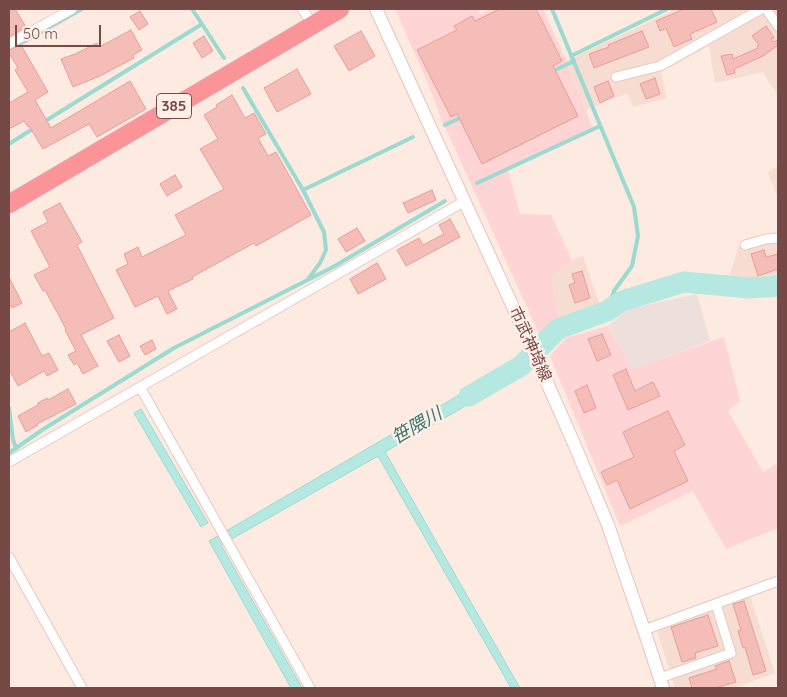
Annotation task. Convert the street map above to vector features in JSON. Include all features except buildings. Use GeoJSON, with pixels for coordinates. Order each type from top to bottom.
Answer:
{"type":"FeatureCollection","features":[{"type":"Feature","properties":{"kind":"highway","name":"385"},"geometry":{"type":"LineString","coordinates":[[9,204],[340,9]]}},
{"type":"Feature","properties":{"kind":"main road","name":"市武神埼線"},"geometry":{"type":"LineString","coordinates":[[376,9],[539,363],[608,525],[661,683]]}},
{"type":"Feature","properties":{"kind":"street"},"geometry":{"type":"LineString","coordinates":[[9,44],[72,9]]}},
{"type":"Feature","properties":{"kind":"street"},"geometry":{"type":"LineString","coordinates":[[302,9],[313,24]]}},
{"type":"Feature","properties":{"kind":"street"},"geometry":{"type":"LineString","coordinates":[[616,77],[660,66],[761,9]]}},
{"type":"Feature","properties":{"kind":"street"},"geometry":{"type":"LineString","coordinates":[[766,9],[778,26]]}},
{"type":"Feature","properties":{"kind":"street"},"geometry":{"type":"LineString","coordinates":[[9,462],[465,201]]}},
{"type":"Feature","properties":{"kind":"street"},"geometry":{"type":"LineString","coordinates":[[745,245],[766,238],[778,238]]}},
{"type":"Feature","properties":{"kind":"street"},"geometry":{"type":"LineString","coordinates":[[140,387],[310,688]]}},
{"type":"Feature","properties":{"kind":"street"},"geometry":{"type":"LineString","coordinates":[[9,558],[82,688]]}},
{"type":"Feature","properties":{"kind":"street"},"geometry":{"type":"LineString","coordinates":[[644,630],[778,581]]}},
{"type":"Feature","properties":{"kind":"street"},"geometry":{"type":"LineString","coordinates":[[661,683],[731,653],[716,604]]}},
{"type":"Feature","properties":{"kind":"shaded area"},"geometry":{"type":"Polygon","coordinates":[[[395,9],[477,9],[480,14],[490,9],[543,9],[594,131],[508,170],[520,214],[551,215],[572,260],[551,279],[560,323],[540,336],[441,118],[395,9]]]}},
{"type":"Feature","properties":{"kind":"shaded area"},"geometry":{"type":"Polygon","coordinates":[[[676,9],[778,9],[778,96],[763,72],[715,83],[709,46],[661,72],[667,98],[633,107],[627,93],[586,110],[566,61],[676,9]]]}},
{"type":"Feature","properties":{"kind":"shaded area"},"geometry":{"type":"Polygon","coordinates":[[[778,166],[778,199],[768,172],[778,166]]]}},
{"type":"Feature","properties":{"kind":"shaded area"},"geometry":{"type":"Polygon","coordinates":[[[778,234],[778,293],[723,296],[740,243],[778,234]]]}},
{"type":"Feature","properties":{"kind":"shaded area"},"geometry":{"type":"Polygon","coordinates":[[[583,256],[601,309],[560,323],[551,279],[572,260],[583,256]]]}},
{"type":"Feature","properties":{"kind":"shaded area"},"geometry":{"type":"Polygon","coordinates":[[[697,294],[710,341],[633,369],[608,326],[628,309],[697,294]]]}},
{"type":"Feature","properties":{"kind":"shaded area"},"geometry":{"type":"Polygon","coordinates":[[[608,326],[633,369],[724,337],[740,401],[728,411],[763,472],[776,464],[778,468],[778,528],[726,549],[693,491],[620,526],[550,356],[566,338],[608,326]]]}},
{"type":"Feature","properties":{"kind":"shaded area"},"geometry":{"type":"Polygon","coordinates":[[[747,587],[775,673],[734,688],[675,688],[654,621],[747,587]]]}},
{"type":"Feature","properties":{"kind":"water"},"geometry":{"type":"Polygon","coordinates":[[[490,377],[497,388],[385,452],[520,688],[511,688],[378,456],[221,545],[302,688],[291,688],[209,541],[490,377]]]}},
{"type":"Feature","properties":{"kind":"water"},"geometry":{"type":"Polygon","coordinates":[[[141,409],[208,523],[201,527],[134,413],[141,409]]]}},
{"type":"Feature","properties":{"kind":"waterway"},"geometry":{"type":"LineString","coordinates":[[9,50],[82,9]]}},
{"type":"Feature","properties":{"kind":"waterway"},"geometry":{"type":"LineString","coordinates":[[42,123],[202,24],[192,9]]}},
{"type":"Feature","properties":{"kind":"waterway"},"geometry":{"type":"LineString","coordinates":[[552,9],[634,207],[638,236],[632,266],[614,291],[607,311]]}},
{"type":"Feature","properties":{"kind":"waterway"},"geometry":{"type":"LineString","coordinates":[[571,56],[667,9]]}},
{"type":"Feature","properties":{"kind":"waterway"},"geometry":{"type":"LineString","coordinates":[[202,24],[224,58]]}},
{"type":"Feature","properties":{"kind":"waterway"},"geometry":{"type":"LineString","coordinates":[[551,72],[574,61]]}},
{"type":"Feature","properties":{"kind":"waterway"},"geometry":{"type":"LineString","coordinates":[[243,88],[303,190],[324,232],[326,250],[320,263],[308,279]]}},
{"type":"Feature","properties":{"kind":"waterway"},"geometry":{"type":"LineString","coordinates":[[445,125],[462,117]]}},
{"type":"Feature","properties":{"kind":"waterway"},"geometry":{"type":"LineString","coordinates":[[477,183],[600,126]]}},
{"type":"Feature","properties":{"kind":"waterway"},"geometry":{"type":"LineString","coordinates":[[9,144],[34,128]]}},
{"type":"Feature","properties":{"kind":"waterway"},"geometry":{"type":"LineString","coordinates":[[303,190],[413,137]]}},
{"type":"Feature","properties":{"kind":"waterway"},"geometry":{"type":"LineString","coordinates":[[9,453],[42,430],[174,348],[333,267],[445,201]]}},
{"type":"Feature","properties":{"kind":"waterway","name":"笹隈川"},"geometry":{"type":"LineString","coordinates":[[469,396],[521,366],[558,329],[607,311],[622,301],[684,282],[749,288],[778,286]]}},
{"type":"Feature","properties":{"kind":"waterway"},"geometry":{"type":"LineString","coordinates":[[9,408],[13,440],[16,448]]}}]}
